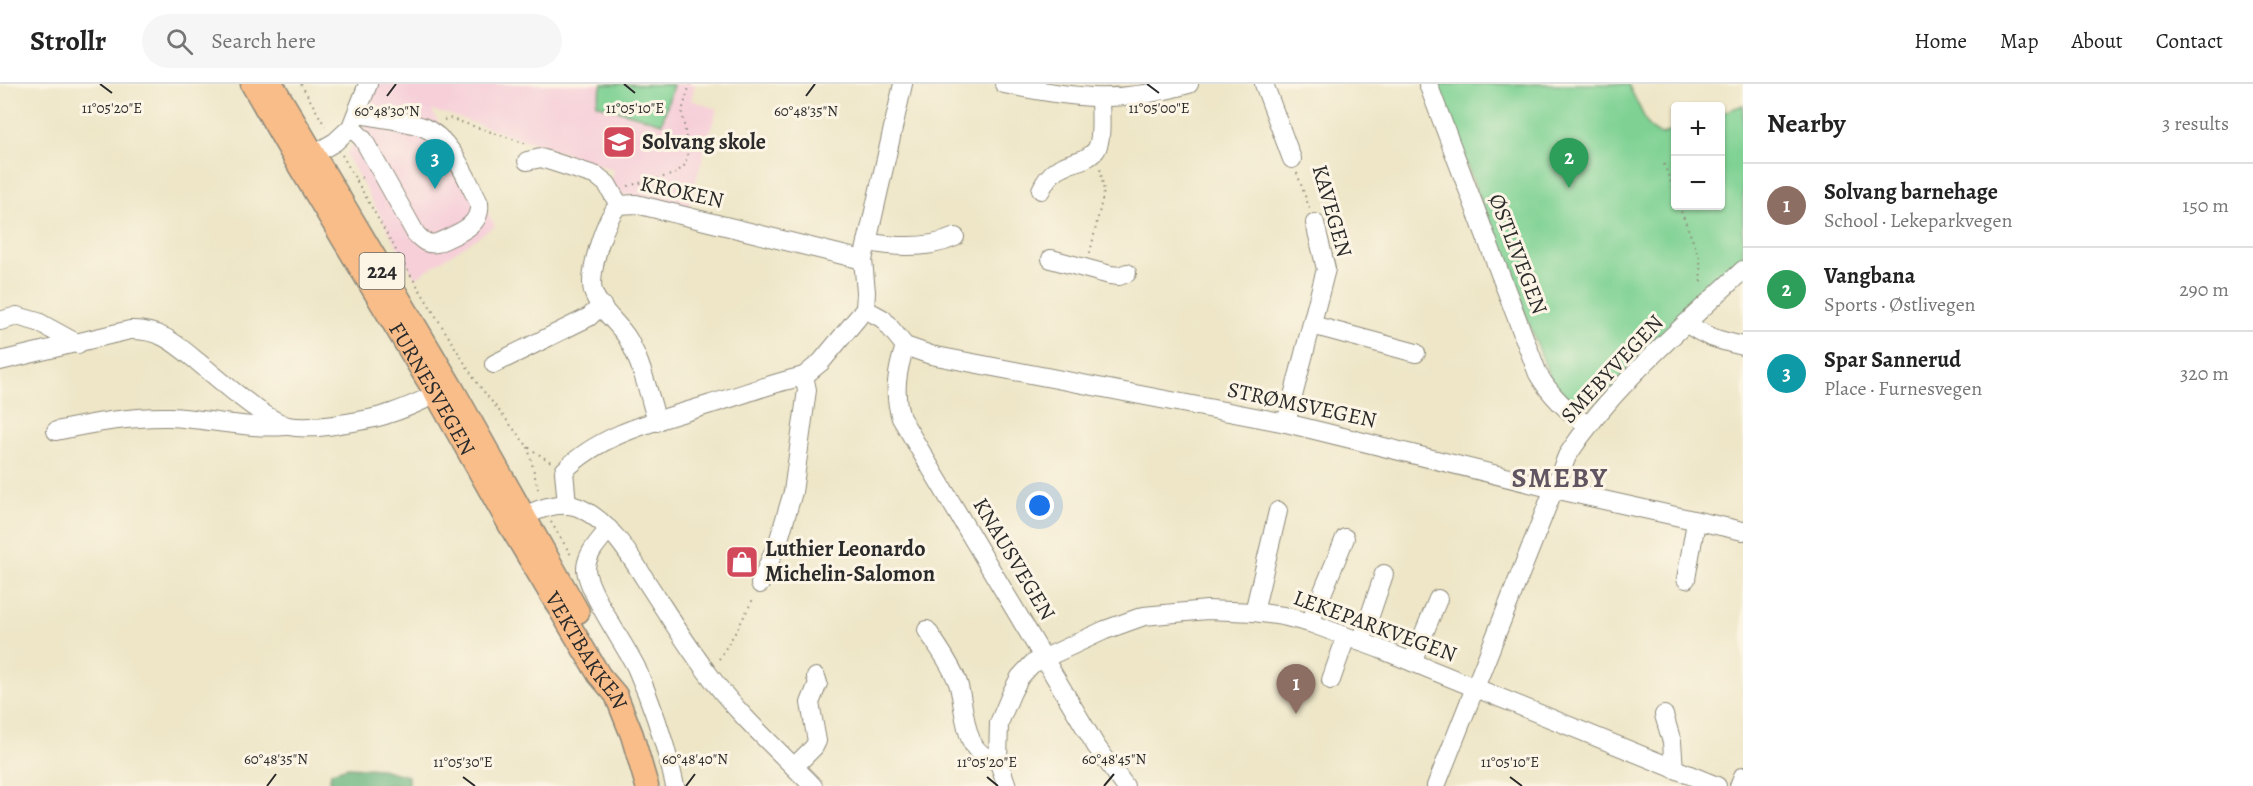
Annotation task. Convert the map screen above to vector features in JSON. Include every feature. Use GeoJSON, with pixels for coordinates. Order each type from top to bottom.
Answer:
{"type":"FeatureCollection","features":[{"type":"Feature","properties":{"kind":"main road","name":"FURNESVEGEN"},"geometry":{"type":"LineString","coordinates":[[252,84],[306,160],[444,390],[517,519]]}},
{"type":"Feature","properties":{"kind":"main road","name":"FURNESVEGEN"},"geometry":{"type":"LineString","coordinates":[[272,84],[306,160]]}},
{"type":"Feature","properties":{"kind":"main road","name":"VEKTBAKKEN"},"geometry":{"type":"LineString","coordinates":[[517,519],[599,675],[616,695],[632,735],[647,786]]}},
{"type":"Feature","properties":{"kind":"street"},"geometry":{"type":"LineString","coordinates":[[306,160],[335,142],[355,120],[369,84]]}},
{"type":"Feature","properties":{"kind":"street"},"geometry":{"type":"LineString","coordinates":[[567,505],[564,471],[575,459],[616,437],[657,422],[804,376],[832,349],[864,309],[865,251],[903,84]]}},
{"type":"Feature","properties":{"kind":"street"},"geometry":{"type":"LineString","coordinates":[[1004,84],[1100,99],[1135,96],[1189,84]]}},
{"type":"Feature","properties":{"kind":"street","name":"KAVEGEN"},"geometry":{"type":"LineString","coordinates":[[1264,84],[1292,159]]}},
{"type":"Feature","properties":{"kind":"street","name":"ØSTLIVEGEN"},"geometry":{"type":"LineString","coordinates":[[1428,84],[1538,374],[1549,393],[1569,413],[1588,425]]}},
{"type":"Feature","properties":{"kind":"street"},"geometry":{"type":"LineString","coordinates":[[1041,190],[1044,182],[1062,165],[1086,158],[1096,150],[1099,141],[1100,99]]}},
{"type":"Feature","properties":{"kind":"street"},"geometry":{"type":"LineString","coordinates":[[355,120],[423,127],[433,133],[451,152],[479,202],[480,212],[477,220],[470,227],[437,243],[431,244],[423,241],[416,234],[363,139],[355,120]]}},
{"type":"Feature","properties":{"kind":"street"},"geometry":{"type":"LineString","coordinates":[[527,161],[541,158],[597,176],[607,184],[610,193],[619,205]]}},
{"type":"Feature","properties":{"kind":"street","name":"KROKEN"},"geometry":{"type":"LineString","coordinates":[[657,422],[628,340],[594,293],[591,281],[610,215],[619,205],[636,204],[865,251],[889,246],[940,242],[955,237]]}},
{"type":"Feature","properties":{"kind":"street","name":"KAVEGEN"},"geometry":{"type":"LineString","coordinates":[[1286,423],[1326,269],[1315,223]]}},
{"type":"Feature","properties":{"kind":"street"},"geometry":{"type":"LineString","coordinates":[[1051,259],[1119,276],[1127,273]]}},
{"type":"Feature","properties":{"kind":"street","name":"SMEBYVEGEN"},"geometry":{"type":"LineString","coordinates":[[1436,786],[1567,456],[1588,425],[1632,376],[1743,270]]}},
{"type":"Feature","properties":{"kind":"street"},"geometry":{"type":"LineString","coordinates":[[494,364],[589,317],[602,305]]}},
{"type":"Feature","properties":{"kind":"street"},"geometry":{"type":"LineString","coordinates":[[864,309],[883,319],[905,346]]}},
{"type":"Feature","properties":{"kind":"street"},"geometry":{"type":"LineString","coordinates":[[0,321],[17,316],[38,322],[78,344]]}},
{"type":"Feature","properties":{"kind":"street"},"geometry":{"type":"LineString","coordinates":[[1687,323],[1699,332],[1719,341],[1743,346]]}},
{"type":"Feature","properties":{"kind":"street"},"geometry":{"type":"LineString","coordinates":[[1312,325],[1416,353]]}},
{"type":"Feature","properties":{"kind":"street"},"geometry":{"type":"LineString","coordinates":[[0,361],[130,330],[146,330],[163,336],[177,345],[238,395],[274,420],[287,425]]}},
{"type":"Feature","properties":{"kind":"street","name":"STRØMSVEGEN"},"geometry":{"type":"LineString","coordinates":[[905,346],[931,355],[986,367],[1286,423],[1554,489],[1743,531]]}},
{"type":"Feature","properties":{"kind":"street","name":"KNAUSVEGEN"},"geometry":{"type":"LineString","coordinates":[[905,346],[898,366],[896,388],[897,405],[901,418],[1096,746],[1125,786]]}},
{"type":"Feature","properties":{"kind":"street"},"geometry":{"type":"LineString","coordinates":[[760,584],[779,539],[793,492],[807,390],[804,376]]}},
{"type":"Feature","properties":{"kind":"street"},"geometry":{"type":"LineString","coordinates":[[56,431],[129,418],[171,417],[262,428],[287,425],[321,426],[388,414],[444,390]]}},
{"type":"Feature","properties":{"kind":"street"},"geometry":{"type":"LineString","coordinates":[[517,519],[543,507],[567,505],[581,508],[609,529],[707,672],[730,701],[813,786]]}},
{"type":"Feature","properties":{"kind":"street"},"geometry":{"type":"LineString","coordinates":[[1254,612],[1278,512]]}},
{"type":"Feature","properties":{"kind":"street"},"geometry":{"type":"LineString","coordinates":[[1686,579],[1696,522]]}},
{"type":"Feature","properties":{"kind":"street","name":"VEKTBAKKEN"},"geometry":{"type":"LineString","coordinates":[[609,529],[589,556],[586,569],[591,588],[634,665],[651,704],[664,742],[675,786]]}},
{"type":"Feature","properties":{"kind":"street"},"geometry":{"type":"LineString","coordinates":[[1310,623],[1345,538]]}},
{"type":"Feature","properties":{"kind":"street"},"geometry":{"type":"LineString","coordinates":[[1331,680],[1384,574]]}},
{"type":"Feature","properties":{"kind":"street"},"geometry":{"type":"LineString","coordinates":[[1412,662],[1438,599]]}},
{"type":"Feature","properties":{"kind":"street","name":"LEKEPARKVEGEN"},"geometry":{"type":"LineString","coordinates":[[1007,786],[998,760],[999,723],[1020,677],[1032,664],[1105,630],[1144,616],[1207,610],[1254,612],[1310,623],[1717,786]]}},
{"type":"Feature","properties":{"kind":"street"},"geometry":{"type":"LineString","coordinates":[[927,630],[957,681],[967,731],[972,743],[984,757],[998,760]]}},
{"type":"Feature","properties":{"kind":"street"},"geometry":{"type":"LineString","coordinates":[[794,767],[817,741],[810,703],[818,683],[816,676]]}},
{"type":"Feature","properties":{"kind":"street"},"geometry":{"type":"LineString","coordinates":[[1664,715],[1672,742],[1674,769]]}},
{"type":"Feature","properties":{"kind":"street"},"geometry":{"type":"LineString","coordinates":[[1739,786],[1743,776]]}},
{"type":"Feature","properties":{"kind":"path"},"geometry":{"type":"LineString","coordinates":[[301,84],[326,126]]}},
{"type":"Feature","properties":{"kind":"path"},"geometry":{"type":"LineString","coordinates":[[626,187],[675,174],[685,165],[688,146],[684,136],[682,111],[690,84]]}},
{"type":"Feature","properties":{"kind":"path"},"geometry":{"type":"LineString","coordinates":[[1086,268],[1104,191],[1096,150]]}},
{"type":"Feature","properties":{"kind":"path"},"geometry":{"type":"LineString","coordinates":[[342,155],[477,384],[528,447],[564,471]]}},
{"type":"Feature","properties":{"kind":"path","name":"KAVEGEN"},"geometry":{"type":"LineString","coordinates":[[1292,159],[1315,223]]}},
{"type":"Feature","properties":{"kind":"path"},"geometry":{"type":"LineString","coordinates":[[1664,164],[1671,183]]}},
{"type":"Feature","properties":{"kind":"path"},"geometry":{"type":"LineString","coordinates":[[350,185],[379,167]]}},
{"type":"Feature","properties":{"kind":"path"},"geometry":{"type":"LineString","coordinates":[[1681,210],[1700,259],[1701,296],[1706,305]]}},
{"type":"Feature","properties":{"kind":"path"},"geometry":{"type":"LineString","coordinates":[[528,447],[538,489]]}},
{"type":"Feature","properties":{"kind":"path"},"geometry":{"type":"LineString","coordinates":[[707,672],[722,656],[760,584]]}},
{"type":"Feature","properties":{"kind":"shaded area"},"geometry":{"type":"Polygon","coordinates":[[[374,84],[695,84],[691,100],[717,109],[688,208],[608,191],[614,170],[432,111],[495,226],[415,278],[346,154],[360,135],[368,118],[374,84]]]}},
{"type":"Feature","properties":{"kind":"green space"},"geometry":{"type":"Polygon","coordinates":[[[602,84],[673,85],[662,123],[596,104],[602,84]]]}},
{"type":"Feature","properties":{"kind":"green space"},"geometry":{"type":"Polygon","coordinates":[[[1435,84],[1628,84],[1649,127],[1661,135],[1671,131],[1671,210],[1725,210],[1725,112],[1743,105],[1743,262],[1616,385],[1589,406],[1572,403],[1551,380],[1435,84]]]}},
{"type":"Feature","properties":{"kind":"green space"},"geometry":{"type":"Polygon","coordinates":[[[348,767],[381,769],[408,776],[408,786],[329,786],[331,772],[348,767]]]}},
{"type":"Feature","properties":{"kind":"place","name":"Solvang skole"},"geometry":{"type":"Point","coordinates":[619,142]}},
{"type":"Feature","properties":{"kind":"place","name":"Vangbana"},"geometry":{"type":"Point","coordinates":[1569,188]}},
{"type":"Feature","properties":{"kind":"place","name":"Spar Sannerud"},"geometry":{"type":"Point","coordinates":[435,189]}},
{"type":"Feature","properties":{"kind":"place","name":"Luthier Leonardo Michelin-Salomon"},"geometry":{"type":"Point","coordinates":[742,562]}},
{"type":"Feature","properties":{"kind":"place","name":"Solvang barnehage"},"geometry":{"type":"Point","coordinates":[1296,714]}},
{"type":"Feature","properties":{"kind":"district","name":"SMEBY"},"geometry":{"type":"Point","coordinates":[1560,478]}}]}
